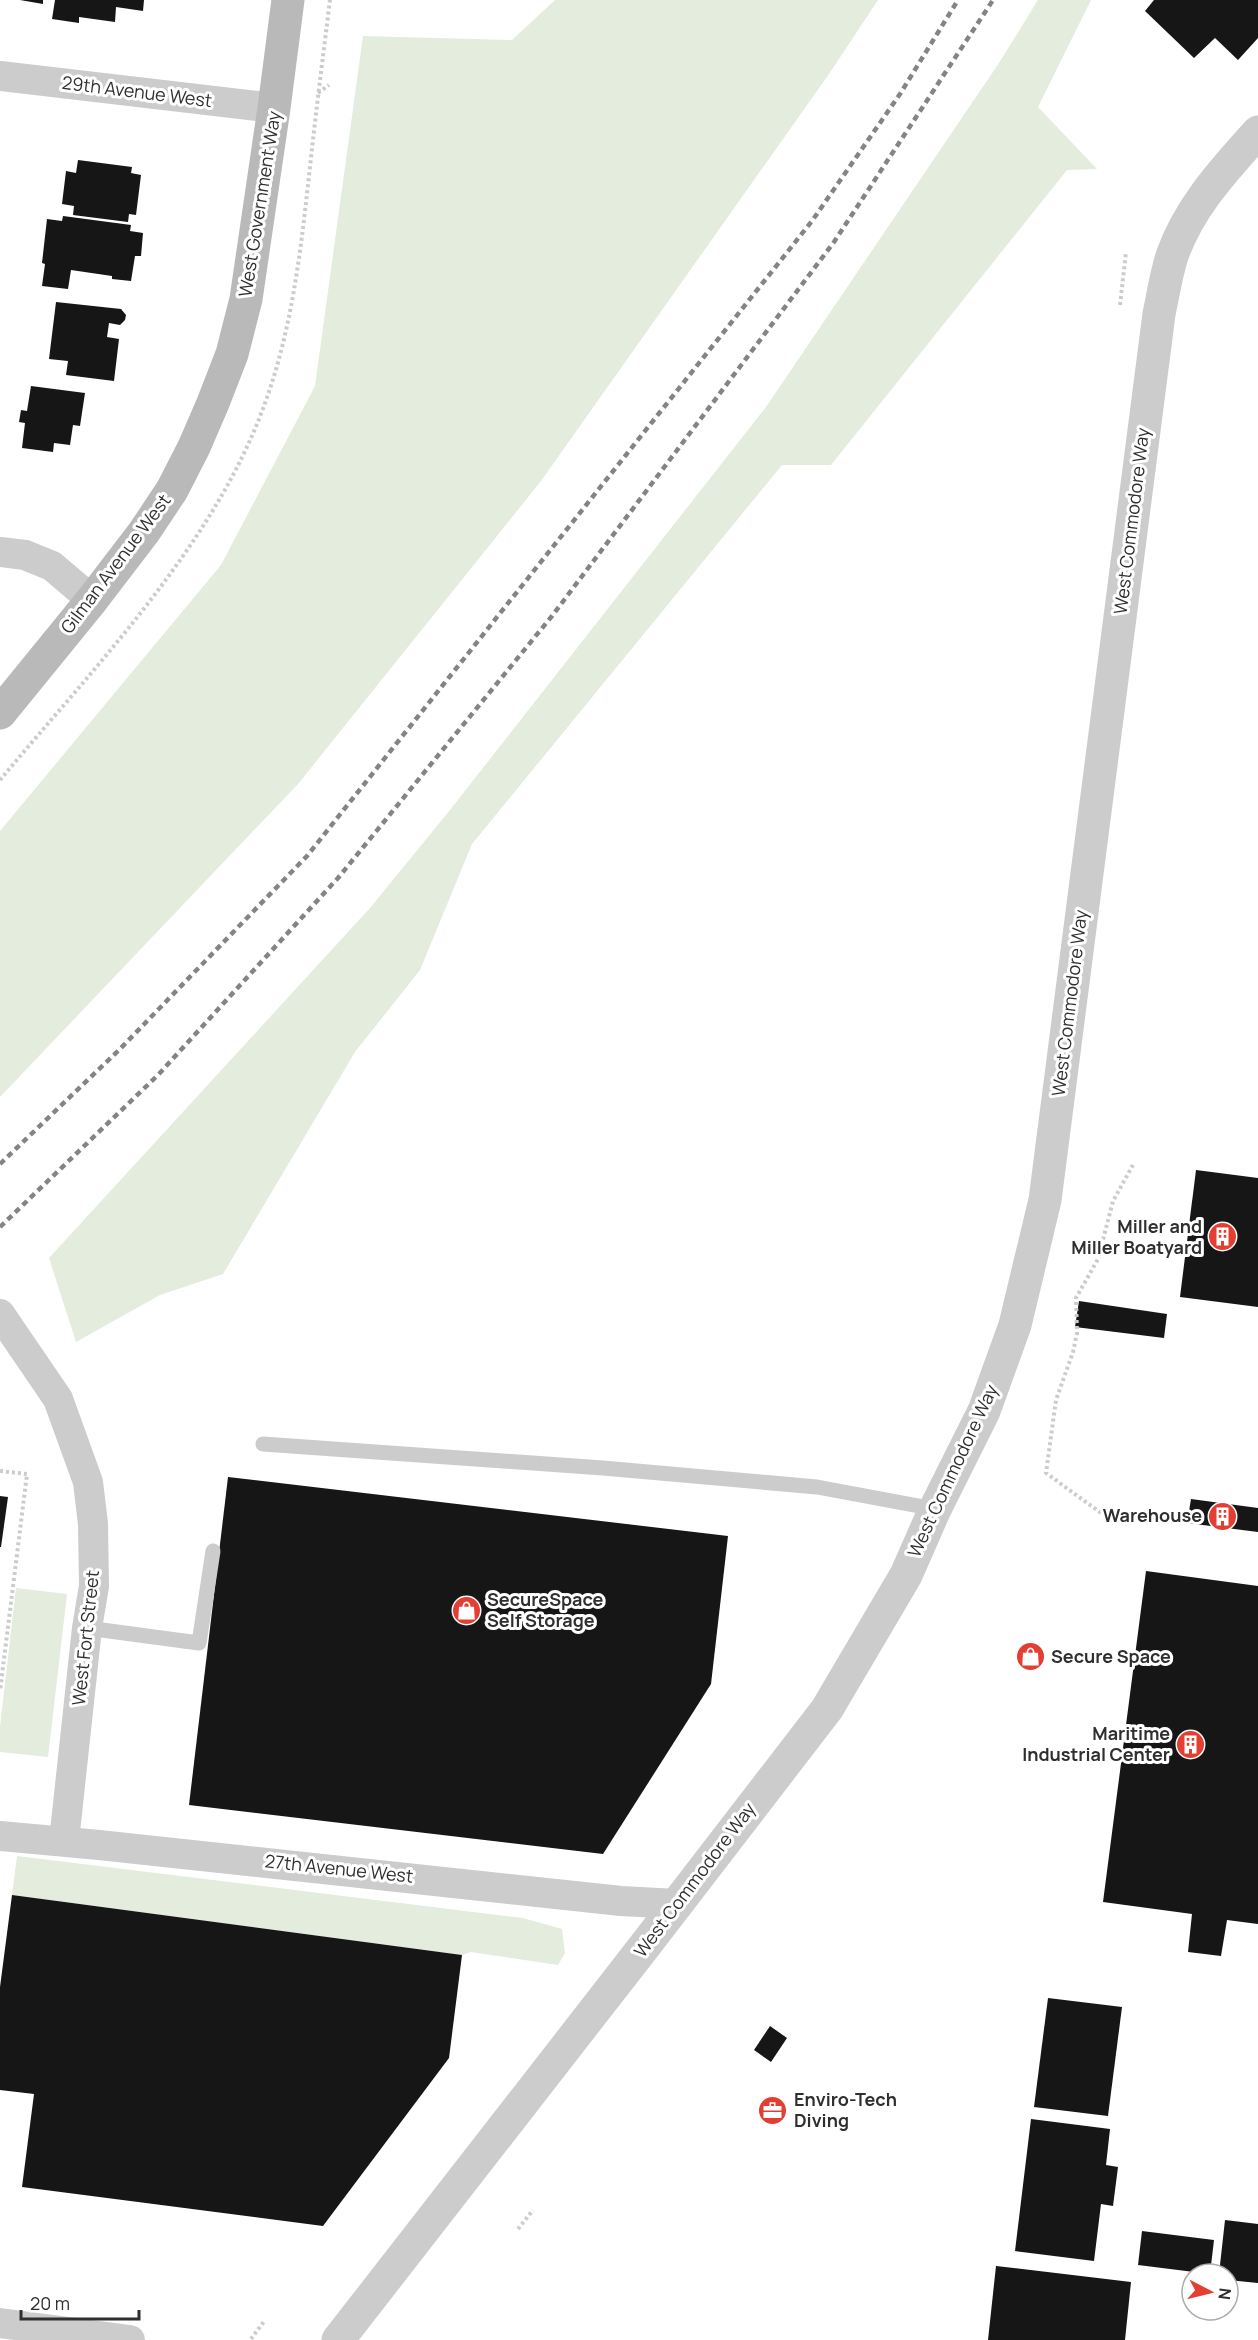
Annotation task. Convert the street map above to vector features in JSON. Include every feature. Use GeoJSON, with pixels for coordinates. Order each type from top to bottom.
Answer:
{"type":"FeatureCollection","features":[{"type":"Feature","properties":{"kind":"main road","name":"West Government Way"},"geometry":{"type":"LineString","coordinates":[[213,403],[232,354],[246,299],[288,0]]}},
{"type":"Feature","properties":{"kind":"main road","name":"Gilman Avenue West"},"geometry":{"type":"LineString","coordinates":[[0,713],[144,532],[172,490],[213,403]]}},
{"type":"Feature","properties":{"kind":"street","name":"29th Avenue West"},"geometry":{"type":"LineString","coordinates":[[0,76],[274,108]]}},
{"type":"Feature","properties":{"kind":"street","name":"West Commodore Way"},"geometry":{"type":"LineString","coordinates":[[338,2340],[677,1904],[826,1708],[906,1575],[935,1509],[984,1411],[1015,1325],[1045,1200],[1159,314],[1172,257],[1188,220],[1214,182],[1258,132]]}},
{"type":"Feature","properties":{"kind":"street"},"geometry":{"type":"LineString","coordinates":[[0,552],[25,555],[52,566],[92,600]]}},
{"type":"Feature","properties":{"kind":"street","name":"West Fort Street"},"geometry":{"type":"LineString","coordinates":[[2,1317],[58,1399],[88,1482],[93,1524],[94,1586],[87,1628],[64,1841]]}},
{"type":"Feature","properties":{"kind":"street","name":"27th Avenue West"},"geometry":{"type":"LineString","coordinates":[[0,1836],[621,1901],[677,1904]]}},
{"type":"Feature","properties":{"kind":"street"},"geometry":{"type":"LineString","coordinates":[[0,2323],[130,2340]]}},
{"type":"Feature","properties":{"kind":"lane"},"geometry":{"type":"LineString","coordinates":[[263,1444],[591,1467],[817,1486],[935,1509]]}},
{"type":"Feature","properties":{"kind":"lane"},"geometry":{"type":"LineString","coordinates":[[87,1628],[199,1643],[213,1551]]}},
{"type":"Feature","properties":{"kind":"path"},"geometry":{"type":"LineString","coordinates":[[318,93],[328,85]]}},
{"type":"Feature","properties":{"kind":"path"},"geometry":{"type":"LineString","coordinates":[[1120,309],[1126,252]]}},
{"type":"Feature","properties":{"kind":"path"},"geometry":{"type":"LineString","coordinates":[[1101,1513],[1046,1473],[1056,1400],[1077,1334],[1076,1298],[1098,1259],[1113,1201],[1134,1163]]}},
{"type":"Feature","properties":{"kind":"path"},"geometry":{"type":"LineString","coordinates":[[0,1471],[27,1474],[0,1691]]}},
{"type":"Feature","properties":{"kind":"path"},"geometry":{"type":"LineString","coordinates":[[518,2229],[532,2210]]}},
{"type":"Feature","properties":{"kind":"path"},"geometry":{"type":"LineString","coordinates":[[251,2339],[265,2320]]}},
{"type":"Feature","properties":{"kind":"green space"},"geometry":{"type":"Polygon","coordinates":[[[555,0],[878,0],[829,74],[541,481],[298,784],[0,1097],[0,831],[221,565],[315,386],[363,36],[512,40],[555,0]]]}},
{"type":"Feature","properties":{"kind":"green space"},"geometry":{"type":"Polygon","coordinates":[[[1038,0],[1091,0],[1038,107],[1097,169],[1067,170],[831,465],[782,465],[472,844],[420,970],[355,1052],[223,1274],[160,1295],[76,1342],[49,1258],[370,908],[450,810],[766,407],[999,63],[1038,0]]]}},
{"type":"Feature","properties":{"kind":"green space"},"geometry":{"type":"Polygon","coordinates":[[[16,1588],[67,1594],[48,1757],[0,1752],[0,1727],[16,1588]]]}},
{"type":"Feature","properties":{"kind":"green space"},"geometry":{"type":"Polygon","coordinates":[[[17,1856],[523,1918],[562,1929],[565,1953],[558,1965],[471,1952],[462,1955],[12,1895],[17,1856]]]}},
{"type":"Feature","properties":{"kind":"building"},"geometry":{"type":"Polygon","coordinates":[[[20,0],[43,0],[43,4],[20,0]]]}},
{"type":"Feature","properties":{"kind":"building"},"geometry":{"type":"Polygon","coordinates":[[[55,0],[144,0],[143,11],[116,7],[115,22],[79,17],[79,23],[52,19],[55,0]]]}},
{"type":"Feature","properties":{"kind":"building"},"geometry":{"type":"Polygon","coordinates":[[[1154,0],[1258,0],[1258,38],[1238,60],[1215,38],[1194,58],[1145,11],[1154,0]]]}},
{"type":"Feature","properties":{"kind":"building"},"geometry":{"type":"Polygon","coordinates":[[[78,160],[132,167],[131,173],[141,175],[136,215],[129,214],[128,222],[73,215],[74,206],[62,204],[66,171],[76,173],[78,160]]]}},
{"type":"Feature","properties":{"kind":"building"},"geometry":{"type":"Polygon","coordinates":[[[63,216],[131,225],[130,231],[143,233],[141,256],[135,256],[131,281],[71,270],[68,289],[42,286],[47,219],[62,221],[63,216]]]}},
{"type":"Feature","properties":{"kind":"building"},"geometry":{"type":"Polygon","coordinates":[[[56,302],[121,309],[126,315],[120,325],[109,323],[107,337],[119,339],[114,381],[66,375],[68,361],[49,359],[56,302]]]}},
{"type":"Feature","properties":{"kind":"building"},"geometry":{"type":"Polygon","coordinates":[[[31,386],[85,393],[80,426],[73,425],[70,445],[54,443],[53,452],[22,448],[25,423],[19,422],[21,410],[27,411],[31,386]]]}},
{"type":"Feature","properties":{"kind":"building","name":"Miller and Miller Boatyard"},"geometry":{"type":"Polygon","coordinates":[[[1196,1170],[1258,1178],[1258,1307],[1180,1297],[1196,1170]]]}},
{"type":"Feature","properties":{"kind":"building"},"geometry":{"type":"Polygon","coordinates":[[[1079,1301],[1167,1314],[1164,1338],[1075,1327],[1079,1301]]]}},
{"type":"Feature","properties":{"kind":"building","name":"SecureSpace Self Storage"},"geometry":{"type":"Polygon","coordinates":[[[228,1477],[728,1536],[711,1684],[603,1854],[189,1805],[228,1477]]]}},
{"type":"Feature","properties":{"kind":"building"},"geometry":{"type":"Polygon","coordinates":[[[0,1496],[8,1497],[1,1547],[0,1547],[0,1496]]]}},
{"type":"Feature","properties":{"kind":"building","name":"Warehouse"},"geometry":{"type":"Polygon","coordinates":[[[1191,1499],[1258,1508],[1258,1532],[1187,1523],[1191,1499]]]}},
{"type":"Feature","properties":{"kind":"building","name":"Maritime Industrial Center"},"geometry":{"type":"Polygon","coordinates":[[[1146,1571],[1258,1586],[1258,1924],[1227,1920],[1221,1956],[1188,1952],[1192,1914],[1103,1902],[1146,1571]]]}},
{"type":"Feature","properties":{"kind":"building"},"geometry":{"type":"Polygon","coordinates":[[[12,1895],[462,1955],[449,2058],[323,2226],[22,2187],[34,2094],[0,2090],[0,1987],[12,1895]]]}},
{"type":"Feature","properties":{"kind":"building"},"geometry":{"type":"Polygon","coordinates":[[[1048,1998],[1122,2007],[1108,2116],[1034,2107],[1048,1998]]]}},
{"type":"Feature","properties":{"kind":"building"},"geometry":{"type":"Polygon","coordinates":[[[770,2026],[787,2038],[771,2062],[754,2050],[770,2026]]]}},
{"type":"Feature","properties":{"kind":"building"},"geometry":{"type":"Polygon","coordinates":[[[1031,2119],[1110,2129],[1106,2165],[1118,2167],[1113,2206],[1101,2204],[1094,2261],[1015,2251],[1031,2119]]]}},
{"type":"Feature","properties":{"kind":"building"},"geometry":{"type":"Polygon","coordinates":[[[1225,2220],[1258,2224],[1258,2283],[1240,2281],[1240,2262],[1220,2262],[1225,2220]]]}},
{"type":"Feature","properties":{"kind":"building"},"geometry":{"type":"Polygon","coordinates":[[[1142,2231],[1214,2240],[1211,2262],[1180,2262],[1180,2270],[1138,2265],[1142,2231]]]}},
{"type":"Feature","properties":{"kind":"building"},"geometry":{"type":"Polygon","coordinates":[[[996,2266],[1131,2282],[1125,2340],[988,2340],[996,2266]]]}},
{"type":"Feature","properties":{"kind":"railway"},"geometry":{"type":"LineString","coordinates":[[0,1164],[120,1049],[307,856],[812,221],[900,94],[958,0]]}},
{"type":"Feature","properties":{"kind":"railway"},"geometry":{"type":"LineString","coordinates":[[0,1227],[158,1075],[338,878],[552,616],[834,242],[993,0]]}},
{"type":"Feature","properties":{"kind":"place","name":"Miller and Miller Boatyard"},"geometry":{"type":"Point","coordinates":[1223,1237]}},
{"type":"Feature","properties":{"kind":"place","name":"Warehouse"},"geometry":{"type":"Point","coordinates":[1223,1516]}},
{"type":"Feature","properties":{"kind":"place","name":"SecureSpace Self Storage"},"geometry":{"type":"Point","coordinates":[466,1610]}},
{"type":"Feature","properties":{"kind":"place","name":"Secure Space"},"geometry":{"type":"Point","coordinates":[1030,1657]}},
{"type":"Feature","properties":{"kind":"place","name":"Maritime Industrial Center"},"geometry":{"type":"Point","coordinates":[1191,1744]}},
{"type":"Feature","properties":{"kind":"place","name":"Enviro-Tech Diving"},"geometry":{"type":"Point","coordinates":[773,2110]}}]}
